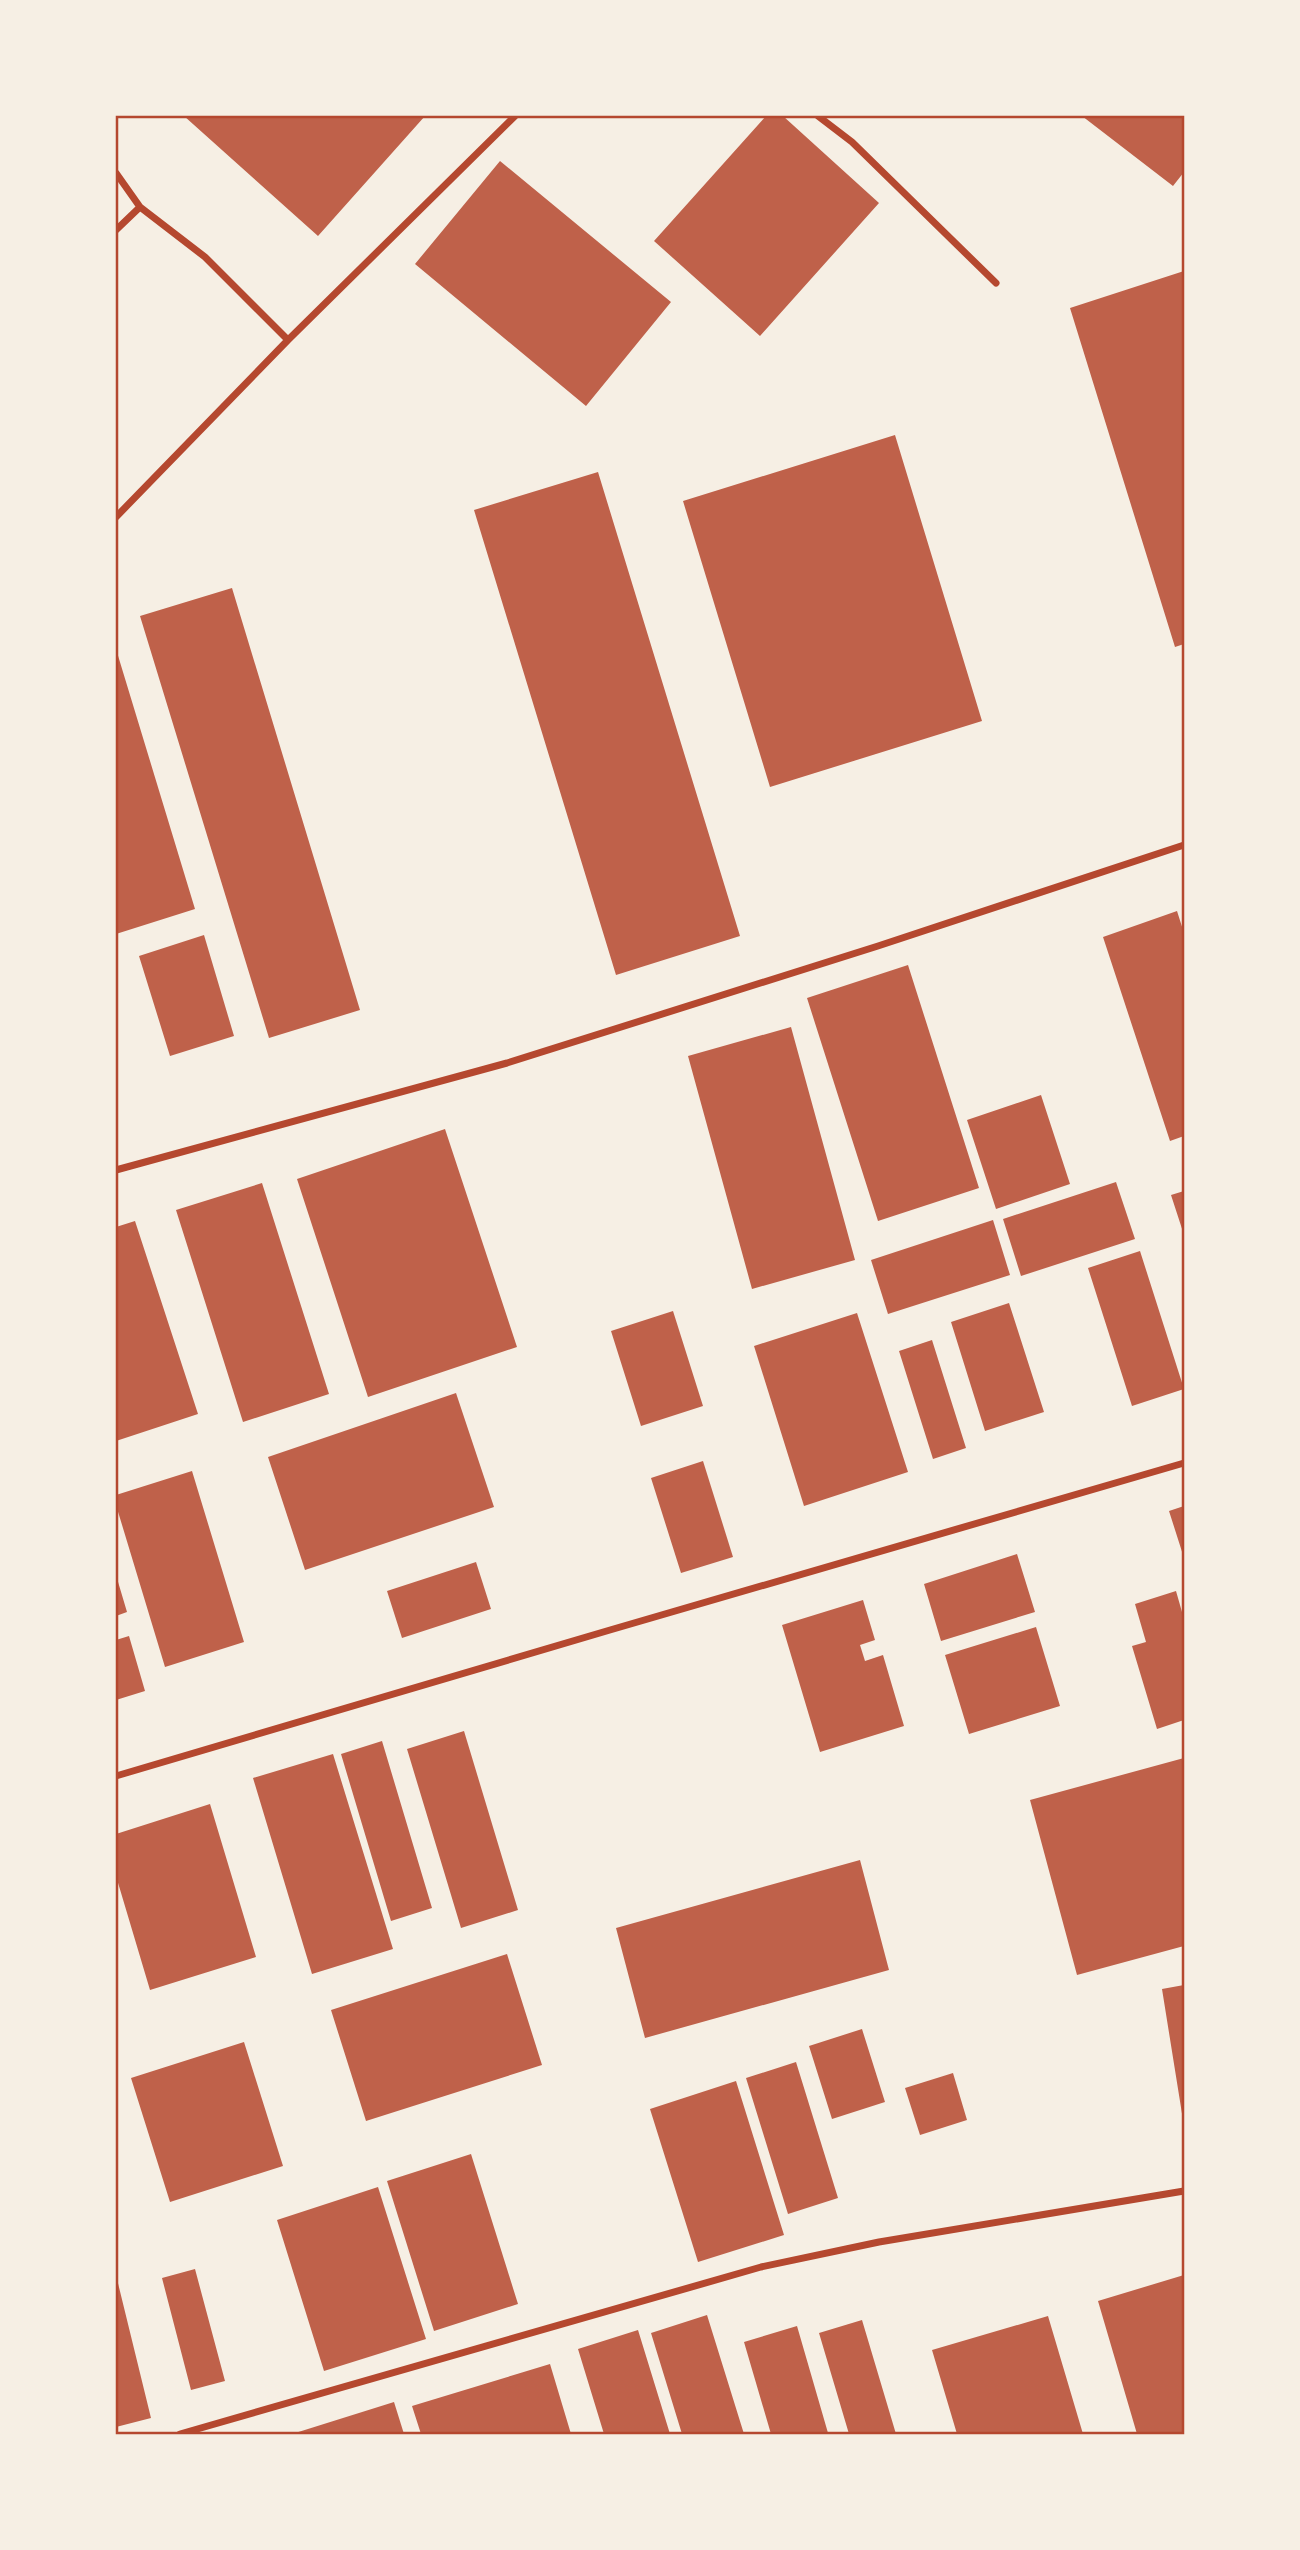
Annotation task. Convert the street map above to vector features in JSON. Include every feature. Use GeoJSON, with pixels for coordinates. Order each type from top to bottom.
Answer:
{"type":"FeatureCollection","features":[{"type":"Feature","properties":{"kind":"street"},"geometry":{"type":"LineString","coordinates":[[116,517],[288,340],[515,116]]}},
{"type":"Feature","properties":{"kind":"street"},"geometry":{"type":"LineString","coordinates":[[818,116],[852,142],[996,283]]}},
{"type":"Feature","properties":{"kind":"street"},"geometry":{"type":"LineString","coordinates":[[116,173],[140,207],[205,257],[288,340]]}},
{"type":"Feature","properties":{"kind":"street"},"geometry":{"type":"LineString","coordinates":[[116,230],[140,207]]}},
{"type":"Feature","properties":{"kind":"street"},"geometry":{"type":"LineString","coordinates":[[116,1170],[507,1063],[878,946],[1185,845]]}},
{"type":"Feature","properties":{"kind":"street"},"geometry":{"type":"LineString","coordinates":[[116,1776],[1185,1463]]}},
{"type":"Feature","properties":{"kind":"street"},"geometry":{"type":"LineString","coordinates":[[180,2434],[761,2267],[879,2242],[1185,2191]]}},
{"type":"Feature","properties":{"kind":"building"},"geometry":{"type":"Polygon","coordinates":[[[184,116],[425,116],[318,236],[184,116]]]}},
{"type":"Feature","properties":{"kind":"building"},"geometry":{"type":"Polygon","coordinates":[[[766,116],[783,116],[879,203],[760,336],[654,241],[766,116]]]}},
{"type":"Feature","properties":{"kind":"building"},"geometry":{"type":"Polygon","coordinates":[[[1082,116],[1184,116],[1184,172],[1173,186],[1082,116]]]}},
{"type":"Feature","properties":{"kind":"building"},"geometry":{"type":"Polygon","coordinates":[[[500,161],[671,302],[586,406],[415,264],[500,161]]]}},
{"type":"Feature","properties":{"kind":"building"},"geometry":{"type":"Polygon","coordinates":[[[1184,271],[1184,644],[1175,647],[1070,308],[1184,271]]]}},
{"type":"Feature","properties":{"kind":"building"},"geometry":{"type":"Polygon","coordinates":[[[895,435],[982,721],[770,787],[683,501],[895,435]]]}},
{"type":"Feature","properties":{"kind":"building"},"geometry":{"type":"Polygon","coordinates":[[[598,472],[740,936],[616,975],[474,510],[598,472]]]}},
{"type":"Feature","properties":{"kind":"building"},"geometry":{"type":"Polygon","coordinates":[[[232,588],[360,1010],[269,1038],[140,616],[232,588]]]}},
{"type":"Feature","properties":{"kind":"building"},"geometry":{"type":"Polygon","coordinates":[[[116,649],[195,909],[116,934],[116,649]]]}},
{"type":"Feature","properties":{"kind":"building"},"geometry":{"type":"Polygon","coordinates":[[[1177,911],[1184,933],[1184,1136],[1170,1141],[1103,937],[1177,911]]]}},
{"type":"Feature","properties":{"kind":"building"},"geometry":{"type":"Polygon","coordinates":[[[204,935],[234,1036],[170,1056],[139,956],[204,935]]]}},
{"type":"Feature","properties":{"kind":"building"},"geometry":{"type":"Polygon","coordinates":[[[908,965],[979,1188],[878,1221],[807,998],[908,965]]]}},
{"type":"Feature","properties":{"kind":"building"},"geometry":{"type":"Polygon","coordinates":[[[791,1027],[855,1260],[752,1289],[688,1056],[791,1027]]]}},
{"type":"Feature","properties":{"kind":"building"},"geometry":{"type":"Polygon","coordinates":[[[1041,1095],[1070,1184],[996,1209],[967,1120],[1041,1095]]]}},
{"type":"Feature","properties":{"kind":"building"},"geometry":{"type":"Polygon","coordinates":[[[445,1129],[517,1347],[368,1397],[297,1179],[445,1129]]]}},
{"type":"Feature","properties":{"kind":"building"},"geometry":{"type":"Polygon","coordinates":[[[1116,1182],[1135,1239],[1021,1276],[1003,1219],[1116,1182]]]}},
{"type":"Feature","properties":{"kind":"building"},"geometry":{"type":"Polygon","coordinates":[[[262,1183],[329,1394],[243,1422],[176,1210],[262,1183]]]}},
{"type":"Feature","properties":{"kind":"building"},"geometry":{"type":"Polygon","coordinates":[[[1184,1191],[1184,1235],[1171,1195],[1184,1191]]]}},
{"type":"Feature","properties":{"kind":"building"},"geometry":{"type":"Polygon","coordinates":[[[993,1220],[1010,1275],[888,1314],[871,1260],[993,1220]]]}},
{"type":"Feature","properties":{"kind":"building"},"geometry":{"type":"Polygon","coordinates":[[[135,1221],[198,1414],[116,1441],[116,1227],[135,1221]]]}},
{"type":"Feature","properties":{"kind":"building"},"geometry":{"type":"Polygon","coordinates":[[[1140,1251],[1184,1389],[1132,1406],[1088,1268],[1140,1251]]]}},
{"type":"Feature","properties":{"kind":"building"},"geometry":{"type":"Polygon","coordinates":[[[1009,1303],[1044,1412],[985,1431],[951,1322],[1009,1303]]]}},
{"type":"Feature","properties":{"kind":"building"},"geometry":{"type":"Polygon","coordinates":[[[673,1311],[703,1406],[641,1426],[611,1331],[673,1311]]]}},
{"type":"Feature","properties":{"kind":"building"},"geometry":{"type":"Polygon","coordinates":[[[857,1313],[908,1472],[804,1506],[754,1346],[857,1313]]]}},
{"type":"Feature","properties":{"kind":"building"},"geometry":{"type":"Polygon","coordinates":[[[932,1340],[966,1448],[933,1459],[899,1351],[932,1340]]]}},
{"type":"Feature","properties":{"kind":"building"},"geometry":{"type":"Polygon","coordinates":[[[456,1393],[494,1507],[305,1570],[268,1457],[456,1393]]]}},
{"type":"Feature","properties":{"kind":"building"},"geometry":{"type":"Polygon","coordinates":[[[703,1461],[733,1557],[681,1573],[651,1478],[703,1461]]]}},
{"type":"Feature","properties":{"kind":"building"},"geometry":{"type":"Polygon","coordinates":[[[192,1471],[244,1642],[165,1667],[116,1505],[116,1495],[192,1471]]]}},
{"type":"Feature","properties":{"kind":"building"},"geometry":{"type":"Polygon","coordinates":[[[1184,1506],[1184,1558],[1169,1511],[1184,1506]]]}},
{"type":"Feature","properties":{"kind":"building"},"geometry":{"type":"Polygon","coordinates":[[[1017,1554],[1035,1612],[941,1641],[924,1584],[1017,1554]]]}},
{"type":"Feature","properties":{"kind":"building"},"geometry":{"type":"Polygon","coordinates":[[[476,1562],[491,1609],[402,1638],[387,1591],[476,1562]]]}},
{"type":"Feature","properties":{"kind":"building"},"geometry":{"type":"Polygon","coordinates":[[[116,1575],[127,1612],[116,1616],[116,1575]]]}},
{"type":"Feature","properties":{"kind":"building"},"geometry":{"type":"Polygon","coordinates":[[[1176,1591],[1184,1619],[1184,1720],[1157,1729],[1132,1646],[1146,1642],[1135,1604],[1176,1591]]]}},
{"type":"Feature","properties":{"kind":"building"},"geometry":{"type":"Polygon","coordinates":[[[863,1600],[875,1640],[860,1645],[865,1661],[883,1655],[904,1726],[820,1752],[782,1625],[863,1600]]]}},
{"type":"Feature","properties":{"kind":"building"},"geometry":{"type":"Polygon","coordinates":[[[1036,1627],[1060,1706],[969,1734],[945,1655],[1036,1627]]]}},
{"type":"Feature","properties":{"kind":"building"},"geometry":{"type":"Polygon","coordinates":[[[129,1636],[145,1691],[116,1700],[116,1640],[129,1636]]]}},
{"type":"Feature","properties":{"kind":"building"},"geometry":{"type":"Polygon","coordinates":[[[464,1731],[518,1910],[461,1928],[407,1749],[464,1731]]]}},
{"type":"Feature","properties":{"kind":"building"},"geometry":{"type":"Polygon","coordinates":[[[382,1741],[432,1908],[391,1921],[341,1754],[382,1741]]]}},
{"type":"Feature","properties":{"kind":"building"},"geometry":{"type":"Polygon","coordinates":[[[333,1754],[393,1949],[312,1974],[253,1778],[333,1754]]]}},
{"type":"Feature","properties":{"kind":"building"},"geometry":{"type":"Polygon","coordinates":[[[1184,1758],[1184,1946],[1077,1975],[1030,1800],[1184,1758]]]}},
{"type":"Feature","properties":{"kind":"building"},"geometry":{"type":"Polygon","coordinates":[[[210,1804],[256,1957],[150,1990],[116,1876],[116,1834],[210,1804]]]}},
{"type":"Feature","properties":{"kind":"building"},"geometry":{"type":"Polygon","coordinates":[[[860,1860],[889,1970],[645,2038],[616,1928],[860,1860]]]}},
{"type":"Feature","properties":{"kind":"building"},"geometry":{"type":"Polygon","coordinates":[[[507,1954],[542,2065],[366,2121],[331,2010],[507,1954]]]}},
{"type":"Feature","properties":{"kind":"building"},"geometry":{"type":"Polygon","coordinates":[[[1184,1985],[1184,2120],[1183,2120],[1162,1989],[1184,1985]]]}},
{"type":"Feature","properties":{"kind":"building"},"geometry":{"type":"Polygon","coordinates":[[[862,2029],[885,2102],[832,2119],[809,2046],[862,2029]]]}},
{"type":"Feature","properties":{"kind":"building"},"geometry":{"type":"Polygon","coordinates":[[[244,2042],[283,2166],[170,2202],[131,2078],[244,2042]]]}},
{"type":"Feature","properties":{"kind":"building"},"geometry":{"type":"Polygon","coordinates":[[[796,2062],[838,2198],[788,2214],[746,2078],[796,2062]]]}},
{"type":"Feature","properties":{"kind":"building"},"geometry":{"type":"Polygon","coordinates":[[[953,2073],[967,2120],[920,2135],[905,2088],[953,2073]]]}},
{"type":"Feature","properties":{"kind":"building"},"geometry":{"type":"Polygon","coordinates":[[[736,2081],[784,2235],[698,2262],[650,2109],[736,2081]]]}},
{"type":"Feature","properties":{"kind":"building"},"geometry":{"type":"Polygon","coordinates":[[[471,2154],[518,2304],[434,2331],[387,2181],[471,2154]]]}},
{"type":"Feature","properties":{"kind":"building"},"geometry":{"type":"Polygon","coordinates":[[[378,2187],[426,2339],[324,2371],[277,2220],[378,2187]]]}},
{"type":"Feature","properties":{"kind":"building"},"geometry":{"type":"Polygon","coordinates":[[[195,2269],[225,2381],[191,2390],[162,2278],[195,2269]]]}},
{"type":"Feature","properties":{"kind":"building"},"geometry":{"type":"Polygon","coordinates":[[[116,2275],[151,2418],[116,2427],[116,2275]]]}},
{"type":"Feature","properties":{"kind":"building"},"geometry":{"type":"Polygon","coordinates":[[[1184,2275],[1184,2434],[1137,2434],[1098,2301],[1184,2275]]]}},
{"type":"Feature","properties":{"kind":"building"},"geometry":{"type":"Polygon","coordinates":[[[707,2315],[744,2434],[682,2434],[651,2333],[707,2315]]]}},
{"type":"Feature","properties":{"kind":"building"},"geometry":{"type":"Polygon","coordinates":[[[1048,2316],[1083,2434],[957,2434],[932,2350],[1048,2316]]]}},
{"type":"Feature","properties":{"kind":"building"},"geometry":{"type":"Polygon","coordinates":[[[862,2320],[896,2434],[849,2434],[819,2333],[862,2320]]]}},
{"type":"Feature","properties":{"kind":"building"},"geometry":{"type":"Polygon","coordinates":[[[797,2326],[828,2433],[771,2434],[744,2342],[797,2326]]]}},
{"type":"Feature","properties":{"kind":"building"},"geometry":{"type":"Polygon","coordinates":[[[638,2330],[670,2434],[604,2434],[578,2349],[638,2330]]]}},
{"type":"Feature","properties":{"kind":"building"},"geometry":{"type":"Polygon","coordinates":[[[550,2364],[571,2434],[421,2434],[412,2406],[550,2364]]]}},
{"type":"Feature","properties":{"kind":"building"},"geometry":{"type":"Polygon","coordinates":[[[394,2402],[404,2434],[292,2434],[394,2402]]]}}]}
